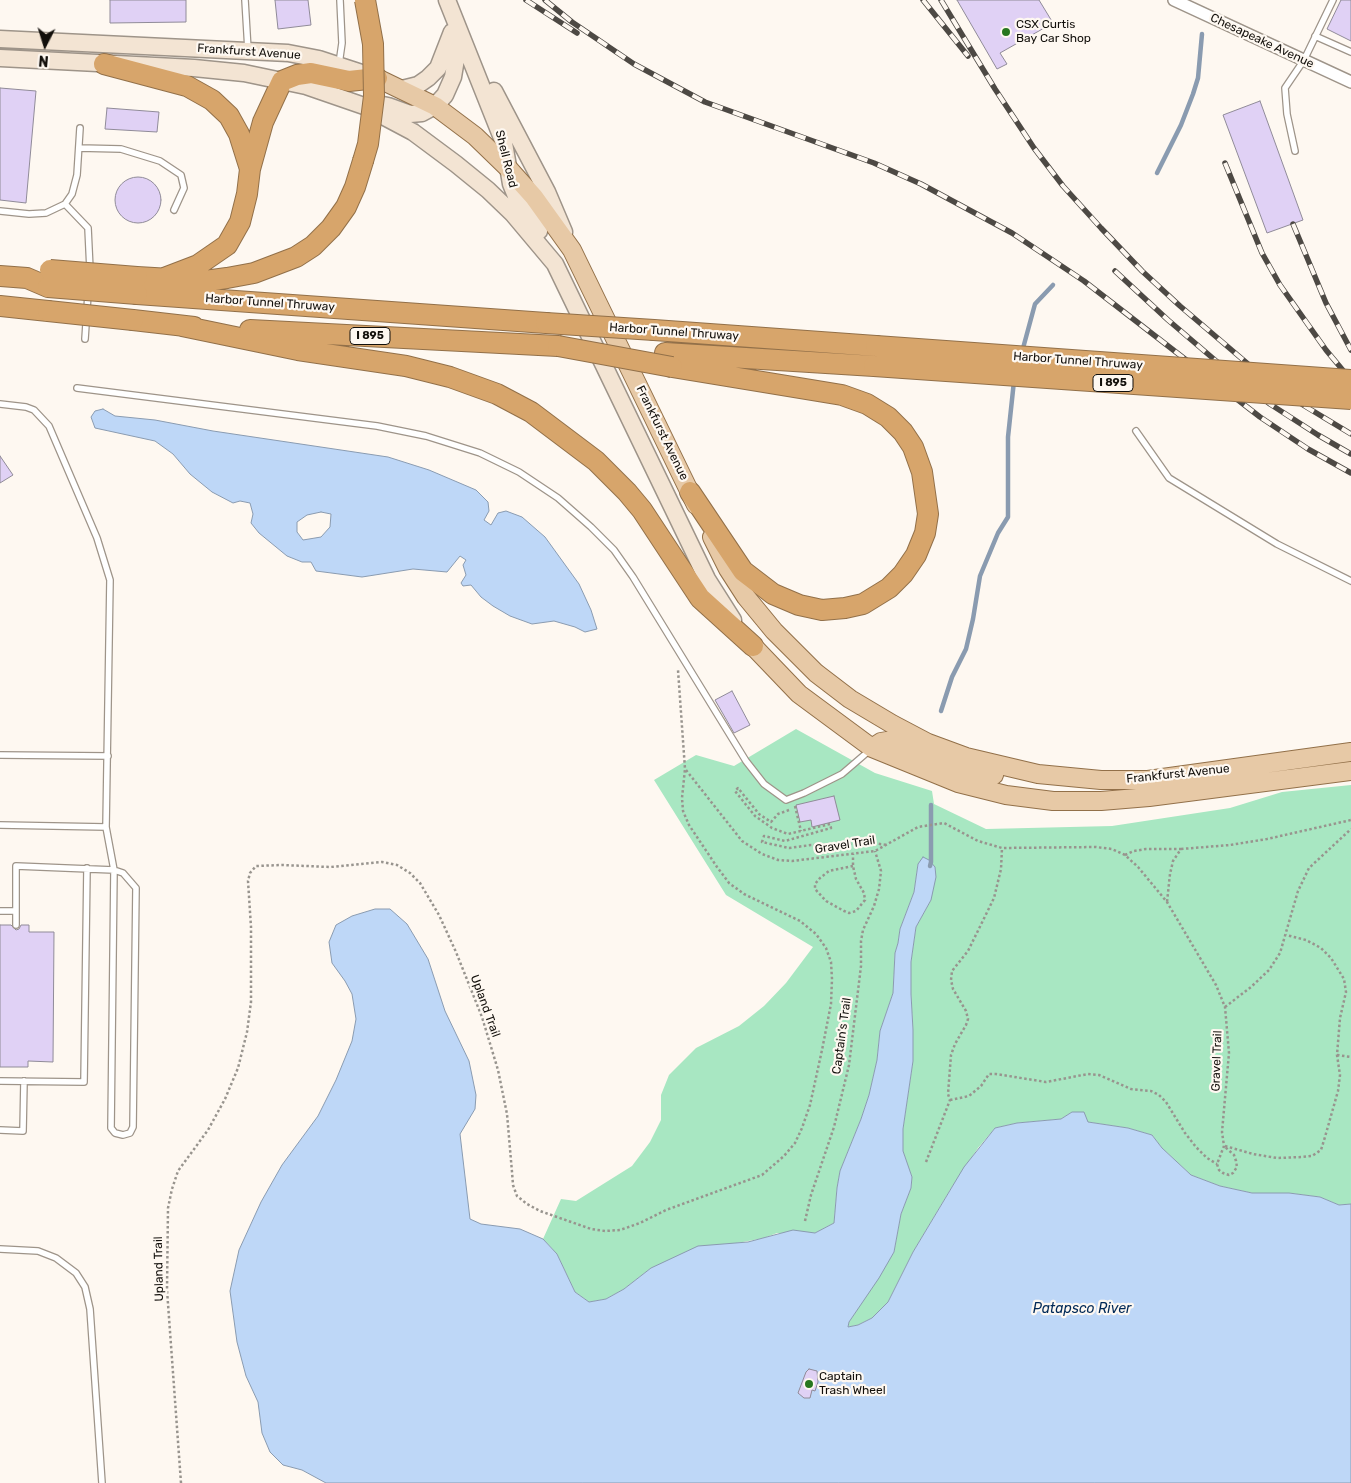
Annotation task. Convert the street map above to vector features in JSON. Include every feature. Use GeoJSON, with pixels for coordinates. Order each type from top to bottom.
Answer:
{"type":"FeatureCollection","features":[{"type":"Feature","properties":{"kind":"highway"},"geometry":{"type":"LineString","coordinates":[[164,278],[205,281],[254,273],[296,257],[313,246],[332,228],[355,187],[369,135],[374,96],[372,44],[365,0]]}},
{"type":"Feature","properties":{"kind":"highway"},"geometry":{"type":"LineString","coordinates":[[104,64],[188,86],[212,100],[229,116],[239,134],[250,169]]}},
{"type":"Feature","properties":{"kind":"highway"},"geometry":{"type":"LineString","coordinates":[[137,285],[164,278],[198,265],[227,245],[240,222],[247,194],[250,169],[263,122],[282,81],[297,75],[311,73],[349,81],[377,78]]}},
{"type":"Feature","properties":{"kind":"highway","name":"Harbor Tunnel Thruway"},"geometry":{"type":"LineString","coordinates":[[0,276],[137,285],[546,322],[1351,380]]}},
{"type":"Feature","properties":{"kind":"highway","name":"I 895"},"geometry":{"type":"LineString","coordinates":[[0,306],[182,326],[558,346],[668,360]]}},
{"type":"Feature","properties":{"kind":"highway"},"geometry":{"type":"LineString","coordinates":[[182,326],[298,350],[406,366],[450,377],[497,394],[531,412],[572,441],[596,461],[627,492],[642,510],[700,598],[752,646]]}},
{"type":"Feature","properties":{"kind":"highway"},"geometry":{"type":"LineString","coordinates":[[668,360],[842,395],[867,404],[888,417],[913,447],[922,472],[928,514],[925,532],[916,555],[903,574],[888,588],[863,604],[822,610],[799,606],[773,594],[743,571],[690,492]]}},
{"type":"Feature","properties":{"kind":"highway","name":"Harbor Tunnel Thruway"},"geometry":{"type":"LineString","coordinates":[[668,360],[874,366],[1351,399]]}},
{"type":"Feature","properties":{"kind":"main road","name":"Shell Road"},"geometry":{"type":"LineString","coordinates":[[447,0],[504,143],[511,184],[518,201],[542,235],[555,264]]}},
{"type":"Feature","properties":{"kind":"main road","name":"Shell Road"},"geometry":{"type":"LineString","coordinates":[[456,20],[547,192],[572,250]]}},
{"type":"Feature","properties":{"kind":"main road"},"geometry":{"type":"LineString","coordinates":[[402,89],[418,85],[438,68],[456,20]]}},
{"type":"Feature","properties":{"kind":"main road"},"geometry":{"type":"LineString","coordinates":[[364,106],[378,104],[410,114],[422,113],[435,106],[445,95],[452,77],[456,59],[456,20]]}},
{"type":"Feature","properties":{"kind":"main road","name":"Frankfurst Avenue"},"geometry":{"type":"LineString","coordinates":[[0,39],[248,50],[288,53],[320,59],[377,78],[402,89],[435,106],[475,136],[534,197],[572,250],[728,569],[746,597],[774,631],[816,673],[850,699],[928,743],[966,757],[1038,774],[1101,780],[1148,780],[1351,752]]}},
{"type":"Feature","properties":{"kind":"main road","name":"Frankfurst Avenue"},"geometry":{"type":"LineString","coordinates":[[0,58],[194,68],[244,73],[282,81],[323,91],[364,106],[412,132],[456,164],[488,190],[513,214],[555,264],[707,579],[721,604],[752,646],[799,694],[872,748],[958,783],[1006,795],[1053,801],[1101,801],[1150,797],[1351,771]]}},
{"type":"Feature","properties":{"kind":"main road"},"geometry":{"type":"LineString","coordinates":[[850,699],[863,710],[870,721],[873,731],[872,748]]}},
{"type":"Feature","properties":{"kind":"main road"},"geometry":{"type":"LineString","coordinates":[[872,748],[877,744],[887,741],[901,744],[947,764],[977,772],[1017,777],[1038,774]]}},
{"type":"Feature","properties":{"kind":"street","name":"Chesapeake Avenue"},"geometry":{"type":"LineString","coordinates":[[1174,0],[1351,82]]}},
{"type":"Feature","properties":{"kind":"lane"},"geometry":{"type":"LineString","coordinates":[[245,0],[248,50]]}},
{"type":"Feature","properties":{"kind":"lane"},"geometry":{"type":"LineString","coordinates":[[338,64],[342,43],[340,0]]}},
{"type":"Feature","properties":{"kind":"lane"},"geometry":{"type":"LineString","coordinates":[[1295,151],[1287,114],[1285,88],[1304,60],[1333,0]]}},
{"type":"Feature","properties":{"kind":"lane"},"geometry":{"type":"LineString","coordinates":[[1315,36],[1351,52]]}},
{"type":"Feature","properties":{"kind":"lane"},"geometry":{"type":"LineString","coordinates":[[0,211],[29,214],[46,213],[65,204],[72,194],[78,175],[80,128]]}},
{"type":"Feature","properties":{"kind":"lane"},"geometry":{"type":"LineString","coordinates":[[79,148],[121,149],[160,161],[180,175],[184,188],[174,210]]}},
{"type":"Feature","properties":{"kind":"lane"},"geometry":{"type":"LineString","coordinates":[[65,204],[88,228],[91,262],[85,340]]}},
{"type":"Feature","properties":{"kind":"lane"},"geometry":{"type":"LineString","coordinates":[[76,388],[377,426],[426,436],[480,453],[527,477],[558,498],[614,550],[633,577],[746,761],[764,784],[786,800],[842,774],[872,748]]}},
{"type":"Feature","properties":{"kind":"lane"},"geometry":{"type":"LineString","coordinates":[[0,404],[26,407],[34,410],[50,426],[97,538],[110,580],[106,827],[114,870],[111,1128],[116,1133],[123,1135],[130,1133],[133,1127],[136,888],[123,873],[114,870],[16,866],[16,925]]}},
{"type":"Feature","properties":{"kind":"lane"},"geometry":{"type":"LineString","coordinates":[[1136,431],[1170,478],[1277,544],[1351,581]]}},
{"type":"Feature","properties":{"kind":"lane"},"geometry":{"type":"LineString","coordinates":[[0,755],[108,756]]}},
{"type":"Feature","properties":{"kind":"lane"},"geometry":{"type":"LineString","coordinates":[[0,825],[106,827]]}},
{"type":"Feature","properties":{"kind":"lane"},"geometry":{"type":"LineString","coordinates":[[0,1080],[84,1082],[87,868]]}},
{"type":"Feature","properties":{"kind":"lane"},"geometry":{"type":"LineString","coordinates":[[0,911],[16,911]]}},
{"type":"Feature","properties":{"kind":"lane"},"geometry":{"type":"LineString","coordinates":[[0,1130],[23,1131],[24,1081]]}},
{"type":"Feature","properties":{"kind":"lane"},"geometry":{"type":"LineString","coordinates":[[0,1249],[38,1251],[56,1258],[76,1273],[85,1287],[92,1327],[102,1483]]}},
{"type":"Feature","properties":{"kind":"path"},"geometry":{"type":"LineString","coordinates":[[677,651],[685,769]]}},
{"type":"Feature","properties":{"kind":"path","name":"Gravel Trail"},"geometry":{"type":"LineString","coordinates":[[685,769],[742,841],[762,854],[778,860],[875,851],[918,827],[944,822],[978,841],[1002,848],[1096,847],[1112,849],[1125,854],[1148,878],[1167,902],[1216,985],[1225,1007],[1229,1052],[1222,1132],[1224,1146],[1217,1164],[1219,1170],[1229,1175],[1233,1173],[1236,1161],[1234,1155],[1224,1146]]}},
{"type":"Feature","properties":{"kind":"path","name":"Upland Trail"},"geometry":{"type":"LineString","coordinates":[[181,1483],[167,1290],[168,1208],[178,1171],[208,1130],[238,1068],[247,1032],[251,1002],[251,927],[248,881],[250,873],[256,866],[330,867],[382,862],[397,865],[410,872],[420,883],[439,916],[456,952],[484,1026],[498,1070],[507,1114],[512,1172],[517,1196],[526,1204],[540,1211],[591,1229],[605,1231],[620,1230],[640,1224],[674,1207],[762,1175],[784,1156],[795,1142],[810,1105],[822,1050],[830,1004],[831,962],[826,948],[816,934],[800,922],[744,894],[729,883],[716,867],[689,825],[684,811],[682,798],[685,769]]}},
{"type":"Feature","properties":{"kind":"path"},"geometry":{"type":"LineString","coordinates":[[801,831],[796,809],[778,814],[771,822],[759,814],[738,788],[735,790],[755,816],[772,828],[788,834],[801,831],[830,824],[831,828],[785,841],[764,836],[762,842],[789,848],[811,845],[873,843],[887,845]]}},
{"type":"Feature","properties":{"kind":"path","name":"Gravel Trail"},"geometry":{"type":"LineString","coordinates":[[1125,854],[1146,849],[1230,845],[1267,839],[1351,820]]}},
{"type":"Feature","properties":{"kind":"path"},"geometry":{"type":"LineString","coordinates":[[1225,1007],[1269,970],[1280,952],[1298,891],[1309,868],[1351,828]]}},
{"type":"Feature","properties":{"kind":"path"},"geometry":{"type":"LineString","coordinates":[[926,1162],[950,1100],[948,1094],[951,1055],[968,1019],[966,1011],[953,989],[952,971],[968,951],[994,898],[1002,869],[1002,848]]}},
{"type":"Feature","properties":{"kind":"path"},"geometry":{"type":"LineString","coordinates":[[1167,902],[1173,861],[1181,848]]}},
{"type":"Feature","properties":{"kind":"path","name":"Captain's Trail"},"geometry":{"type":"LineString","coordinates":[[806,1221],[811,1195],[834,1127],[849,1065],[861,966],[863,930],[876,898],[881,871],[875,851]]}},
{"type":"Feature","properties":{"kind":"path"},"geometry":{"type":"LineString","coordinates":[[852,866],[829,871],[815,884],[814,889],[826,901],[849,913],[856,911],[865,900],[864,893],[856,879],[852,866],[853,853]]}},
{"type":"Feature","properties":{"kind":"path"},"geometry":{"type":"LineString","coordinates":[[1224,1146],[1277,1158],[1312,1156],[1320,1150],[1338,1091],[1340,1075],[1338,1056],[1340,1018],[1346,992],[1344,979],[1331,958],[1321,948],[1306,940],[1286,935]]}},
{"type":"Feature","properties":{"kind":"path"},"geometry":{"type":"LineString","coordinates":[[1338,1056],[1351,1057]]}},
{"type":"Feature","properties":{"kind":"path"},"geometry":{"type":"LineString","coordinates":[[950,1100],[969,1096],[981,1086],[989,1074],[1046,1082],[1088,1074],[1099,1075],[1131,1089],[1151,1091],[1159,1096],[1166,1102],[1180,1127],[1196,1147],[1207,1158],[1217,1164]]}},
{"type":"Feature","properties":{"kind":"green space"},"geometry":{"type":"Polygon","coordinates":[[[796,729],[875,773],[932,791],[934,804],[986,829],[1112,826],[1230,808],[1282,792],[1351,785],[1351,1204],[1339,1205],[1320,1197],[1289,1193],[1252,1193],[1220,1186],[1191,1175],[1162,1148],[1152,1135],[1128,1128],[1088,1122],[1072,1112],[1061,1119],[1017,1123],[995,1128],[978,1148],[950,1190],[913,1252],[888,1302],[872,1318],[858,1325],[848,1327],[849,1322],[894,1252],[901,1214],[911,1188],[912,1177],[903,1152],[903,1129],[913,1061],[911,962],[916,927],[931,900],[918,864],[914,892],[900,929],[895,953],[893,993],[880,1031],[877,1060],[869,1095],[840,1171],[834,1223],[815,1233],[777,1233],[651,1268],[624,1289],[606,1299],[589,1302],[575,1292],[557,1254],[543,1239],[561,1199],[576,1201],[632,1166],[650,1142],[661,1120],[661,1095],[669,1075],[696,1048],[739,1026],[764,1006],[786,983],[813,947],[726,895],[654,780],[696,755],[734,766],[796,729]]]}},
{"type":"Feature","properties":{"kind":"water"},"geometry":{"type":"Polygon","coordinates":[[[103,409],[115,416],[155,420],[213,431],[388,457],[429,470],[476,490],[488,502],[489,511],[484,520],[491,525],[498,513],[506,511],[522,517],[545,537],[579,584],[597,629],[585,632],[554,621],[532,624],[510,616],[481,597],[471,585],[463,586],[461,583],[466,575],[463,565],[466,560],[460,556],[447,572],[413,569],[362,577],[316,571],[311,562],[302,562],[287,556],[259,533],[251,523],[253,514],[250,503],[240,501],[233,503],[212,492],[190,474],[173,454],[155,441],[95,428],[91,417],[95,411],[103,409]],[[321,512],[307,515],[297,522],[297,532],[303,540],[321,537],[330,527],[331,514],[321,512]]]}},
{"type":"Feature","properties":{"kind":"water","name":"Patapsco River"},"geometry":{"type":"Polygon","coordinates":[[[923,857],[929,860],[935,867],[936,877],[931,900],[916,927],[911,962],[913,1061],[903,1129],[903,1151],[912,1177],[911,1188],[901,1214],[894,1252],[849,1322],[848,1327],[858,1325],[872,1318],[888,1302],[913,1252],[964,1167],[995,1128],[1017,1123],[1061,1119],[1072,1112],[1084,1112],[1088,1122],[1128,1128],[1152,1135],[1162,1148],[1191,1175],[1220,1186],[1252,1193],[1289,1193],[1320,1197],[1339,1205],[1351,1204],[1351,1483],[326,1483],[302,1470],[283,1465],[270,1452],[262,1433],[258,1402],[246,1376],[237,1342],[230,1291],[239,1250],[261,1202],[282,1165],[318,1116],[336,1080],[352,1041],[356,1019],[352,994],[332,963],[329,942],[336,925],[352,916],[375,909],[390,909],[407,924],[428,959],[445,1011],[469,1061],[476,1095],[475,1109],[460,1134],[470,1219],[481,1224],[520,1229],[543,1239],[557,1254],[575,1292],[589,1302],[606,1299],[624,1289],[651,1268],[698,1246],[748,1242],[793,1230],[815,1233],[834,1223],[840,1171],[869,1095],[877,1060],[880,1031],[893,993],[895,953],[900,929],[914,892],[918,864],[923,857]]]}},
{"type":"Feature","properties":{"kind":"building"},"geometry":{"type":"Polygon","coordinates":[[[110,0],[186,0],[186,22],[110,23],[110,0]]]}},
{"type":"Feature","properties":{"kind":"building"},"geometry":{"type":"Polygon","coordinates":[[[275,0],[308,0],[311,25],[278,29],[275,0]]]}},
{"type":"Feature","properties":{"kind":"building","name":"CSX Curtis Bay Car Shop"},"geometry":{"type":"Polygon","coordinates":[[[957,0],[1039,0],[1053,23],[1000,53],[1007,64],[997,69],[957,0]]]}},
{"type":"Feature","properties":{"kind":"building"},"geometry":{"type":"Polygon","coordinates":[[[1341,0],[1351,0],[1351,41],[1327,29],[1341,0]]]}},
{"type":"Feature","properties":{"kind":"building"},"geometry":{"type":"Polygon","coordinates":[[[0,88],[36,91],[26,203],[0,200],[0,88]]]}},
{"type":"Feature","properties":{"kind":"building"},"geometry":{"type":"Polygon","coordinates":[[[1260,101],[1303,220],[1267,233],[1223,115],[1260,101]]]}},
{"type":"Feature","properties":{"kind":"building"},"geometry":{"type":"Polygon","coordinates":[[[107,108],[159,112],[157,132],[105,129],[107,108]]]}},
{"type":"Feature","properties":{"kind":"building"},"geometry":{"type":"Polygon","coordinates":[[[143,177],[155,183],[160,191],[160,209],[155,217],[147,222],[133,223],[121,217],[116,209],[115,195],[121,183],[129,178],[143,177]]]}},
{"type":"Feature","properties":{"kind":"building"},"geometry":{"type":"Polygon","coordinates":[[[0,456],[13,475],[0,483],[0,456]]]}},
{"type":"Feature","properties":{"kind":"building"},"geometry":{"type":"Polygon","coordinates":[[[732,691],[750,725],[734,733],[715,700],[732,691]]]}},
{"type":"Feature","properties":{"kind":"building"},"geometry":{"type":"Polygon","coordinates":[[[834,796],[840,820],[812,827],[811,820],[800,822],[796,805],[834,796]]]}},
{"type":"Feature","properties":{"kind":"building"},"geometry":{"type":"Polygon","coordinates":[[[0,925],[11,925],[16,930],[21,925],[29,925],[29,932],[54,932],[53,1062],[28,1061],[28,1067],[0,1067],[0,925]]]}},
{"type":"Feature","properties":{"kind":"building","name":"Captain Trash Wheel"},"geometry":{"type":"Polygon","coordinates":[[[809,1369],[817,1371],[818,1382],[815,1391],[812,1390],[810,1398],[804,1398],[798,1393],[809,1369]]]}},
{"type":"Feature","properties":{"kind":"waterway"},"geometry":{"type":"LineString","coordinates":[[1157,173],[1181,125],[1193,94],[1198,78],[1202,34]]}},
{"type":"Feature","properties":{"kind":"waterway"},"geometry":{"type":"LineString","coordinates":[[1022,352],[1035,304],[1053,285]]}},
{"type":"Feature","properties":{"kind":"waterway"},"geometry":{"type":"LineString","coordinates":[[941,711],[952,677],[966,649],[980,576],[998,533],[1008,517],[1008,437],[1014,381]]}},
{"type":"Feature","properties":{"kind":"waterway"},"geometry":{"type":"LineString","coordinates":[[930,866],[931,805]]}},
{"type":"Feature","properties":{"kind":"railway"},"geometry":{"type":"LineString","coordinates":[[526,0],[577,33]]}},
{"type":"Feature","properties":{"kind":"railway"},"geometry":{"type":"LineString","coordinates":[[545,0],[572,22],[634,64],[705,102],[874,163],[921,184],[1012,233],[1084,281],[1260,417],[1308,449],[1351,473]]}},
{"type":"Feature","properties":{"kind":"railway"},"geometry":{"type":"LineString","coordinates":[[923,0],[968,56]]}},
{"type":"Feature","properties":{"kind":"railway"},"geometry":{"type":"LineString","coordinates":[[941,0],[995,89],[1034,148],[1063,186],[1101,228],[1142,271],[1180,306],[1280,391],[1351,434]]}},
{"type":"Feature","properties":{"kind":"railway"},"geometry":{"type":"LineString","coordinates":[[1225,163],[1262,253],[1280,285],[1326,350],[1351,380]]}},
{"type":"Feature","properties":{"kind":"railway"},"geometry":{"type":"LineString","coordinates":[[1293,224],[1326,303],[1351,350]]}},
{"type":"Feature","properties":{"kind":"railway"},"geometry":{"type":"LineString","coordinates":[[1115,271],[1168,320],[1270,404],[1351,454]]}},
{"type":"Feature","properties":{"kind":"place","name":"CSX Curtis Bay Car Shop"},"geometry":{"type":"Point","coordinates":[1006,32]}},
{"type":"Feature","properties":{"kind":"place","name":"Captain Trash Wheel"},"geometry":{"type":"Point","coordinates":[809,1384]}}]}
